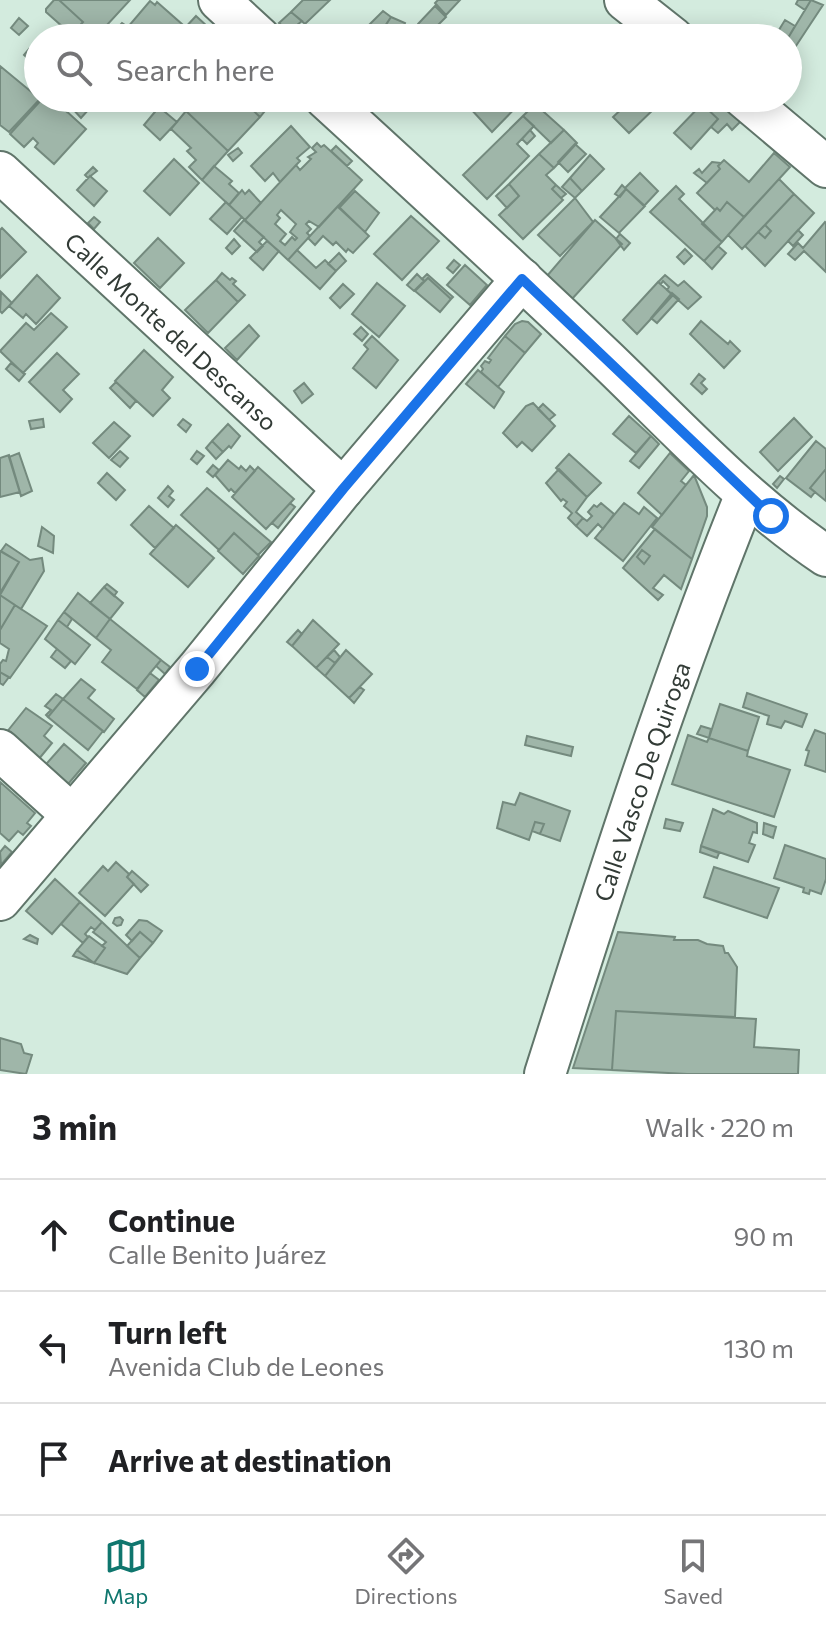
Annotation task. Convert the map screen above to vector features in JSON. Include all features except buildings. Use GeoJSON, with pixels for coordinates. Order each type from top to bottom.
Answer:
{"type":"FeatureCollection","features":[{"type":"Feature","properties":{"kind":"street"},"geometry":{"type":"LineString","coordinates":[[219,0],[245,24]]}},
{"type":"Feature","properties":{"kind":"street"},"geometry":{"type":"LineString","coordinates":[[625,0],[655,24]]}},
{"type":"Feature","properties":{"kind":"street"},"geometry":{"type":"LineString","coordinates":[[340,112],[522,279],[746,494],[826,556]]}},
{"type":"Feature","properties":{"kind":"street"},"geometry":{"type":"LineString","coordinates":[[761,112],[826,167]]}},
{"type":"Feature","properties":{"kind":"street","name":"Calle Monte del Descanso"},"geometry":{"type":"LineString","coordinates":[[0,172],[343,489]]}},
{"type":"Feature","properties":{"kind":"street"},"geometry":{"type":"LineString","coordinates":[[0,900],[522,279]]}},
{"type":"Feature","properties":{"kind":"street","name":"Calle Vasco De Quiroga"},"geometry":{"type":"LineString","coordinates":[[545,1074],[656,734],[704,597],[746,494]]}},
{"type":"Feature","properties":{"kind":"street"},"geometry":{"type":"LineString","coordinates":[[0,750],[72,815]]}},
{"type":"Feature","properties":{"kind":"route"},"geometry":{"type":"LineString","coordinates":[[197,669],[343,489],[522,279],[771,516]]}}]}
